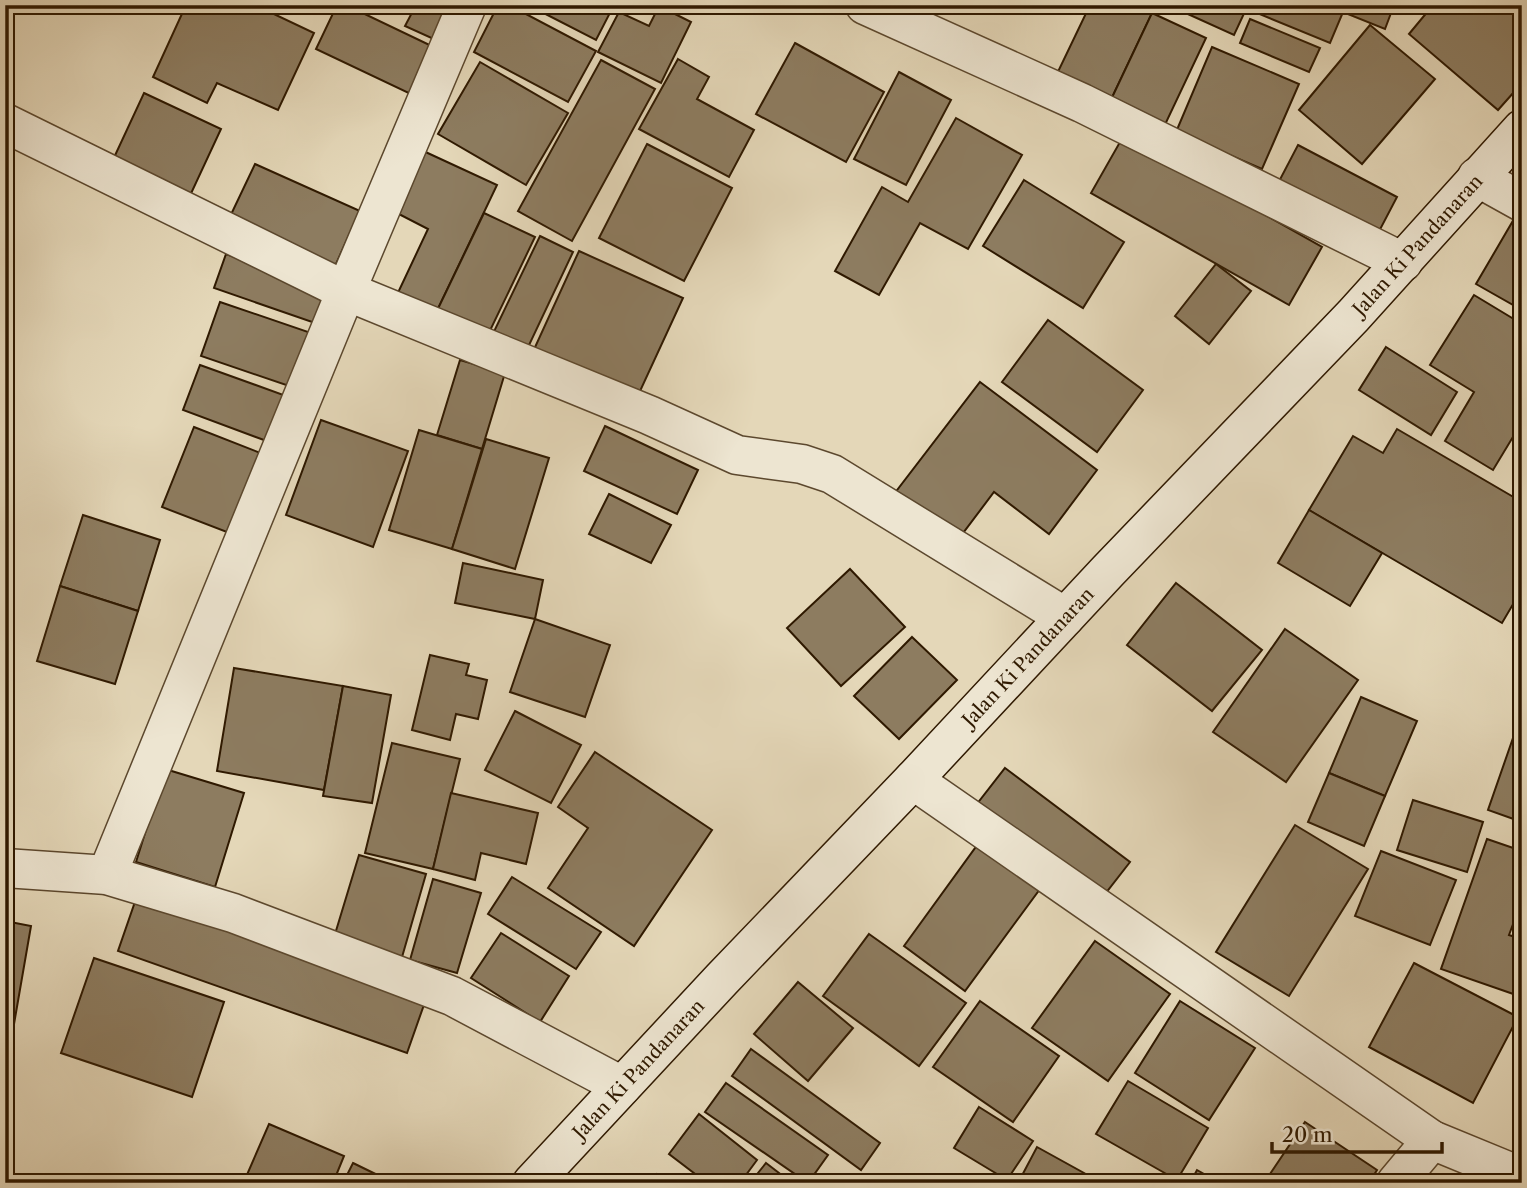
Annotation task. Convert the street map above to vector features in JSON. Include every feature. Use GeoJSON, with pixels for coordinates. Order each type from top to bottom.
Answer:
{"type":"FeatureCollection","features":[{"type":"Feature","properties":{"kind":"street"},"geometry":{"type":"LineString","coordinates":[[107,875],[346,291],[467,5]]}},
{"type":"Feature","properties":{"kind":"street"},"geometry":{"type":"LineString","coordinates":[[865,5],[1082,103],[1403,262]]}},
{"type":"Feature","properties":{"kind":"street"},"geometry":{"type":"LineString","coordinates":[[5,123],[346,291],[649,415],[737,455],[802,464],[832,474],[1065,617]]}},
{"type":"Feature","properties":{"kind":"street","name":"Jalan Ki Pandanaran"},"geometry":{"type":"LineString","coordinates":[[532,1183],[1108,571],[1353,316],[1522,129]]}},
{"type":"Feature","properties":{"kind":"street"},"geometry":{"type":"LineString","coordinates":[[1477,177],[1522,202]]}},
{"type":"Feature","properties":{"kind":"street"},"geometry":{"type":"LineString","coordinates":[[913,780],[1432,1140],[1522,1177]]}},
{"type":"Feature","properties":{"kind":"street"},"geometry":{"type":"LineString","coordinates":[[5,867],[107,875],[233,913],[452,996],[622,1086]]}},
{"type":"Feature","properties":{"kind":"street"},"geometry":{"type":"LineString","coordinates":[[1396,1183],[1432,1140]]}},
{"type":"Feature","properties":{"kind":"building"},"geometry":{"type":"Polygon","coordinates":[[[186,5],[255,5],[314,33],[278,110],[217,83],[207,103],[153,77],[186,5]]]}},
{"type":"Feature","properties":{"kind":"building"},"geometry":{"type":"Polygon","coordinates":[[[337,5],[346,5],[440,50],[417,97],[316,49],[337,5]]]}},
{"type":"Feature","properties":{"kind":"building"},"geometry":{"type":"Polygon","coordinates":[[[416,5],[456,5],[438,41],[405,26],[416,5]]]}},
{"type":"Feature","properties":{"kind":"building"},"geometry":{"type":"Polygon","coordinates":[[[498,5],[509,5],[596,51],[568,102],[474,52],[498,5]]]}},
{"type":"Feature","properties":{"kind":"building"},"geometry":{"type":"Polygon","coordinates":[[[528,5],[614,5],[596,40],[528,5]]]}},
{"type":"Feature","properties":{"kind":"building"},"geometry":{"type":"Polygon","coordinates":[[[683,5],[704,5],[701,12],[683,5]]]}},
{"type":"Feature","properties":{"kind":"building"},"geometry":{"type":"Polygon","coordinates":[[[1090,5],[1135,5],[1152,13],[1108,106],[1054,80],[1090,5]]]}},
{"type":"Feature","properties":{"kind":"building"},"geometry":{"type":"Polygon","coordinates":[[[1168,5],[1248,5],[1234,35],[1168,5]]]}},
{"type":"Feature","properties":{"kind":"building"},"geometry":{"type":"Polygon","coordinates":[[[1260,5],[1394,5],[1385,29],[1343,12],[1330,43],[1257,13],[1260,5]]]}},
{"type":"Feature","properties":{"kind":"building"},"geometry":{"type":"Polygon","coordinates":[[[1433,5],[1522,5],[1522,83],[1498,110],[1409,34],[1433,5]]]}},
{"type":"Feature","properties":{"kind":"building"},"geometry":{"type":"Polygon","coordinates":[[[659,6],[691,22],[661,83],[598,52],[619,12],[649,26],[659,6]]]}},
{"type":"Feature","properties":{"kind":"building"},"geometry":{"type":"Polygon","coordinates":[[[1152,13],[1206,38],[1162,131],[1108,106],[1152,13]]]}},
{"type":"Feature","properties":{"kind":"building"},"geometry":{"type":"Polygon","coordinates":[[[1250,19],[1320,48],[1309,72],[1240,43],[1250,19]]]}},
{"type":"Feature","properties":{"kind":"building"},"geometry":{"type":"Polygon","coordinates":[[[1370,25],[1435,79],[1362,164],[1299,110],[1370,25]]]}},
{"type":"Feature","properties":{"kind":"building"},"geometry":{"type":"Polygon","coordinates":[[[795,43],[884,92],[846,162],[756,114],[795,43]]]}},
{"type":"Feature","properties":{"kind":"building"},"geometry":{"type":"Polygon","coordinates":[[[1212,47],[1299,84],[1262,169],[1176,132],[1212,47]]]}},
{"type":"Feature","properties":{"kind":"building"},"geometry":{"type":"Polygon","coordinates":[[[678,59],[709,77],[697,99],[754,130],[729,177],[639,129],[678,59]]]}},
{"type":"Feature","properties":{"kind":"building"},"geometry":{"type":"Polygon","coordinates":[[[601,60],[655,89],[572,241],[518,211],[601,60]]]}},
{"type":"Feature","properties":{"kind":"building"},"geometry":{"type":"Polygon","coordinates":[[[480,62],[568,113],[526,185],[438,134],[480,62]]]}},
{"type":"Feature","properties":{"kind":"building"},"geometry":{"type":"Polygon","coordinates":[[[899,72],[951,100],[906,185],[854,159],[899,72]]]}},
{"type":"Feature","properties":{"kind":"building"},"geometry":{"type":"Polygon","coordinates":[[[144,93],[221,129],[188,200],[111,164],[144,93]]]}},
{"type":"Feature","properties":{"kind":"building"},"geometry":{"type":"Polygon","coordinates":[[[956,118],[1022,155],[968,249],[920,223],[879,295],[835,271],[882,187],[908,202],[956,118]]]}},
{"type":"Feature","properties":{"kind":"building"},"geometry":{"type":"Polygon","coordinates":[[[1124,135],[1322,247],[1289,305],[1091,193],[1124,135]]]}},
{"type":"Feature","properties":{"kind":"building"},"geometry":{"type":"Polygon","coordinates":[[[647,144],[732,188],[684,281],[599,238],[647,144]]]}},
{"type":"Feature","properties":{"kind":"building"},"geometry":{"type":"Polygon","coordinates":[[[1298,145],[1397,197],[1374,241],[1275,189],[1298,145]]]}},
{"type":"Feature","properties":{"kind":"building"},"geometry":{"type":"Polygon","coordinates":[[[419,149],[497,185],[434,317],[395,299],[428,229],[391,210],[419,149]]]}},
{"type":"Feature","properties":{"kind":"building"},"geometry":{"type":"Polygon","coordinates":[[[255,164],[360,211],[332,273],[226,225],[255,164]]]}},
{"type":"Feature","properties":{"kind":"building"},"geometry":{"type":"Polygon","coordinates":[[[1024,180],[1124,242],[1083,308],[983,246],[1024,180]]]}},
{"type":"Feature","properties":{"kind":"building"},"geometry":{"type":"Polygon","coordinates":[[[484,213],[535,237],[485,341],[434,317],[484,213]]]}},
{"type":"Feature","properties":{"kind":"building"},"geometry":{"type":"Polygon","coordinates":[[[1514,219],[1522,224],[1522,310],[1476,284],[1514,219]]]}},
{"type":"Feature","properties":{"kind":"building"},"geometry":{"type":"Polygon","coordinates":[[[540,236],[573,252],[522,360],[488,344],[540,236]]]}},
{"type":"Feature","properties":{"kind":"building"},"geometry":{"type":"Polygon","coordinates":[[[579,251],[683,298],[635,402],[531,356],[579,251]]]}},
{"type":"Feature","properties":{"kind":"building"},"geometry":{"type":"Polygon","coordinates":[[[226,254],[327,289],[315,323],[214,288],[226,254]]]}},
{"type":"Feature","properties":{"kind":"building"},"geometry":{"type":"Polygon","coordinates":[[[1216,264],[1251,291],[1209,344],[1175,316],[1216,264]]]}},
{"type":"Feature","properties":{"kind":"building"},"geometry":{"type":"Polygon","coordinates":[[[1474,295],[1522,324],[1522,422],[1493,470],[1445,441],[1474,392],[1430,365],[1474,295]]]}},
{"type":"Feature","properties":{"kind":"building"},"geometry":{"type":"Polygon","coordinates":[[[220,302],[317,335],[298,389],[201,356],[220,302]]]}},
{"type":"Feature","properties":{"kind":"building"},"geometry":{"type":"Polygon","coordinates":[[[1048,320],[1143,390],[1097,452],[1002,382],[1048,320]]]}},
{"type":"Feature","properties":{"kind":"building"},"geometry":{"type":"Polygon","coordinates":[[[1386,347],[1457,392],[1431,435],[1359,390],[1386,347]]]}},
{"type":"Feature","properties":{"kind":"building"},"geometry":{"type":"Polygon","coordinates":[[[460,360],[505,373],[482,449],[437,435],[460,360]]]}},
{"type":"Feature","properties":{"kind":"building"},"geometry":{"type":"Polygon","coordinates":[[[200,365],[289,397],[272,443],[183,410],[200,365]]]}},
{"type":"Feature","properties":{"kind":"building"},"geometry":{"type":"Polygon","coordinates":[[[980,382],[1097,470],[1049,534],[994,492],[954,545],[891,498],[980,382]]]}},
{"type":"Feature","properties":{"kind":"building"},"geometry":{"type":"Polygon","coordinates":[[[321,420],[408,451],[373,547],[286,515],[321,420]]]}},
{"type":"Feature","properties":{"kind":"building"},"geometry":{"type":"Polygon","coordinates":[[[605,426],[698,470],[677,514],[584,471],[605,426]]]}},
{"type":"Feature","properties":{"kind":"building"},"geometry":{"type":"Polygon","coordinates":[[[194,427],[263,454],[232,534],[162,507],[194,427]]]}},
{"type":"Feature","properties":{"kind":"building"},"geometry":{"type":"Polygon","coordinates":[[[1397,429],[1522,502],[1522,589],[1502,623],[1309,510],[1353,436],[1383,453],[1397,429]]]}},
{"type":"Feature","properties":{"kind":"building"},"geometry":{"type":"Polygon","coordinates":[[[419,430],[482,449],[452,549],[389,530],[419,430]]]}},
{"type":"Feature","properties":{"kind":"building"},"geometry":{"type":"Polygon","coordinates":[[[486,439],[549,458],[515,569],[452,549],[486,439]]]}},
{"type":"Feature","properties":{"kind":"building"},"geometry":{"type":"Polygon","coordinates":[[[609,494],[671,525],[651,563],[589,534],[609,494]]]}},
{"type":"Feature","properties":{"kind":"building"},"geometry":{"type":"Polygon","coordinates":[[[1309,510],[1382,553],[1350,606],[1278,563],[1309,510]]]}},
{"type":"Feature","properties":{"kind":"building"},"geometry":{"type":"Polygon","coordinates":[[[83,515],[160,540],[138,611],[60,586],[83,515]]]}},
{"type":"Feature","properties":{"kind":"building"},"geometry":{"type":"Polygon","coordinates":[[[463,563],[543,580],[535,619],[455,603],[463,563]]]}},
{"type":"Feature","properties":{"kind":"building"},"geometry":{"type":"Polygon","coordinates":[[[850,569],[905,627],[841,686],[787,628],[850,569]]]}},
{"type":"Feature","properties":{"kind":"building"},"geometry":{"type":"Polygon","coordinates":[[[1176,583],[1262,650],[1212,711],[1127,645],[1176,583]]]}},
{"type":"Feature","properties":{"kind":"building"},"geometry":{"type":"Polygon","coordinates":[[[60,586],[138,611],[115,684],[37,661],[60,586]]]}},
{"type":"Feature","properties":{"kind":"building"},"geometry":{"type":"Polygon","coordinates":[[[535,619],[610,645],[585,717],[510,692],[535,619]]]}},
{"type":"Feature","properties":{"kind":"building"},"geometry":{"type":"Polygon","coordinates":[[[1285,629],[1358,680],[1286,782],[1213,732],[1285,629]]]}},
{"type":"Feature","properties":{"kind":"building"},"geometry":{"type":"Polygon","coordinates":[[[912,637],[957,680],[899,739],[854,696],[912,637]]]}},
{"type":"Feature","properties":{"kind":"building"},"geometry":{"type":"Polygon","coordinates":[[[430,655],[469,664],[466,675],[487,680],[478,719],[456,714],[450,740],[412,730],[430,655]]]}},
{"type":"Feature","properties":{"kind":"building"},"geometry":{"type":"Polygon","coordinates":[[[234,668],[343,686],[324,790],[217,771],[234,668]]]}},
{"type":"Feature","properties":{"kind":"building"},"geometry":{"type":"Polygon","coordinates":[[[343,686],[391,695],[372,803],[323,796],[343,686]]]}},
{"type":"Feature","properties":{"kind":"building"},"geometry":{"type":"Polygon","coordinates":[[[1361,697],[1417,721],[1385,796],[1329,773],[1361,697]]]}},
{"type":"Feature","properties":{"kind":"building"},"geometry":{"type":"Polygon","coordinates":[[[515,711],[581,745],[551,803],[485,770],[515,711]]]}},
{"type":"Feature","properties":{"kind":"building"},"geometry":{"type":"Polygon","coordinates":[[[1522,712],[1522,822],[1488,810],[1522,712]]]}},
{"type":"Feature","properties":{"kind":"building"},"geometry":{"type":"Polygon","coordinates":[[[392,743],[460,759],[433,869],[365,853],[392,743]]]}},
{"type":"Feature","properties":{"kind":"building"},"geometry":{"type":"Polygon","coordinates":[[[595,752],[712,830],[634,946],[548,888],[588,828],[558,807],[595,752]]]}},
{"type":"Feature","properties":{"kind":"building"},"geometry":{"type":"Polygon","coordinates":[[[1005,768],[1130,862],[1098,903],[973,809],[1005,768]]]}},
{"type":"Feature","properties":{"kind":"building"},"geometry":{"type":"Polygon","coordinates":[[[165,769],[244,793],[215,887],[136,862],[165,769]]]}},
{"type":"Feature","properties":{"kind":"building"},"geometry":{"type":"Polygon","coordinates":[[[1329,773],[1385,796],[1364,846],[1308,822],[1329,773]]]}},
{"type":"Feature","properties":{"kind":"building"},"geometry":{"type":"Polygon","coordinates":[[[451,793],[538,813],[526,864],[481,853],[475,880],[433,869],[451,793]]]}},
{"type":"Feature","properties":{"kind":"building"},"geometry":{"type":"Polygon","coordinates":[[[1413,800],[1483,822],[1467,872],[1397,850],[1413,800]]]}},
{"type":"Feature","properties":{"kind":"building"},"geometry":{"type":"Polygon","coordinates":[[[1295,825],[1368,869],[1289,996],[1216,952],[1295,825]]]}},
{"type":"Feature","properties":{"kind":"building"},"geometry":{"type":"Polygon","coordinates":[[[1487,839],[1522,851],[1522,900],[1509,935],[1522,939],[1522,997],[1441,969],[1487,839]]]}},
{"type":"Feature","properties":{"kind":"building"},"geometry":{"type":"Polygon","coordinates":[[[978,844],[1040,889],[965,991],[904,946],[978,844]]]}},
{"type":"Feature","properties":{"kind":"building"},"geometry":{"type":"Polygon","coordinates":[[[1381,851],[1456,880],[1430,945],[1355,916],[1381,851]]]}},
{"type":"Feature","properties":{"kind":"building"},"geometry":{"type":"Polygon","coordinates":[[[359,855],[426,874],[400,964],[332,944],[359,855]]]}},
{"type":"Feature","properties":{"kind":"building"},"geometry":{"type":"Polygon","coordinates":[[[512,877],[601,932],[576,969],[488,914],[512,877]]]}},
{"type":"Feature","properties":{"kind":"building"},"geometry":{"type":"Polygon","coordinates":[[[433,879],[481,893],[457,973],[410,960],[433,879]]]}},
{"type":"Feature","properties":{"kind":"building"},"geometry":{"type":"Polygon","coordinates":[[[137,896],[426,999],[407,1053],[118,951],[137,896]]]}},
{"type":"Feature","properties":{"kind":"building"},"geometry":{"type":"Polygon","coordinates":[[[5,921],[31,926],[5,1076],[5,921]]]}},
{"type":"Feature","properties":{"kind":"building"},"geometry":{"type":"Polygon","coordinates":[[[501,933],[569,976],[540,1022],[471,978],[501,933]]]}},
{"type":"Feature","properties":{"kind":"building"},"geometry":{"type":"Polygon","coordinates":[[[869,934],[966,1003],[919,1066],[823,996],[869,934]]]}},
{"type":"Feature","properties":{"kind":"building"},"geometry":{"type":"Polygon","coordinates":[[[1095,941],[1170,994],[1108,1081],[1032,1028],[1095,941]]]}},
{"type":"Feature","properties":{"kind":"building"},"geometry":{"type":"Polygon","coordinates":[[[94,958],[224,1002],[192,1097],[61,1053],[94,958]]]}},
{"type":"Feature","properties":{"kind":"building"},"geometry":{"type":"Polygon","coordinates":[[[1414,963],[1518,1017],[1473,1103],[1369,1047],[1414,963]]]}},
{"type":"Feature","properties":{"kind":"building"},"geometry":{"type":"Polygon","coordinates":[[[798,982],[853,1028],[808,1081],[754,1034],[798,982]]]}},
{"type":"Feature","properties":{"kind":"building"},"geometry":{"type":"Polygon","coordinates":[[[980,1001],[1059,1056],[1013,1122],[933,1067],[980,1001]]]}},
{"type":"Feature","properties":{"kind":"building"},"geometry":{"type":"Polygon","coordinates":[[[1180,1001],[1255,1048],[1209,1120],[1135,1073],[1180,1001]]]}},
{"type":"Feature","properties":{"kind":"building"},"geometry":{"type":"Polygon","coordinates":[[[751,1049],[880,1143],[861,1170],[732,1076],[751,1049]]]}},
{"type":"Feature","properties":{"kind":"building"},"geometry":{"type":"Polygon","coordinates":[[[1128,1081],[1208,1128],[1177,1180],[1096,1134],[1128,1081]]]}},
{"type":"Feature","properties":{"kind":"building"},"geometry":{"type":"Polygon","coordinates":[[[726,1083],[828,1155],[808,1183],[705,1112],[726,1083]]]}},
{"type":"Feature","properties":{"kind":"building"},"geometry":{"type":"Polygon","coordinates":[[[979,1107],[1033,1141],[1007,1180],[954,1148],[979,1107]]]}},
{"type":"Feature","properties":{"kind":"building"},"geometry":{"type":"Polygon","coordinates":[[[699,1114],[757,1160],[740,1183],[707,1183],[669,1154],[699,1114]]]}},
{"type":"Feature","properties":{"kind":"building"},"geometry":{"type":"Polygon","coordinates":[[[1305,1122],[1377,1170],[1369,1183],[1264,1183],[1305,1122]]]}},
{"type":"Feature","properties":{"kind":"building"},"geometry":{"type":"Polygon","coordinates":[[[269,1124],[344,1156],[333,1183],[259,1183],[246,1177],[269,1124]]]}},
{"type":"Feature","properties":{"kind":"building"},"geometry":{"type":"Polygon","coordinates":[[[1037,1147],[1102,1183],[1018,1183],[1037,1147]]]}},
{"type":"Feature","properties":{"kind":"building"},"geometry":{"type":"Polygon","coordinates":[[[353,1163],[394,1183],[343,1183],[353,1163]]]}},
{"type":"Feature","properties":{"kind":"building"},"geometry":{"type":"Polygon","coordinates":[[[766,1163],[792,1183],[750,1183],[766,1163]]]}},
{"type":"Feature","properties":{"kind":"building"},"geometry":{"type":"Polygon","coordinates":[[[1197,1170],[1220,1183],[1190,1183],[1197,1170]]]}},
{"type":"Feature","properties":{"kind":"building"},"geometry":{"type":"Polygon","coordinates":[[[657,1174],[671,1183],[651,1183],[657,1174]]]}}]}
